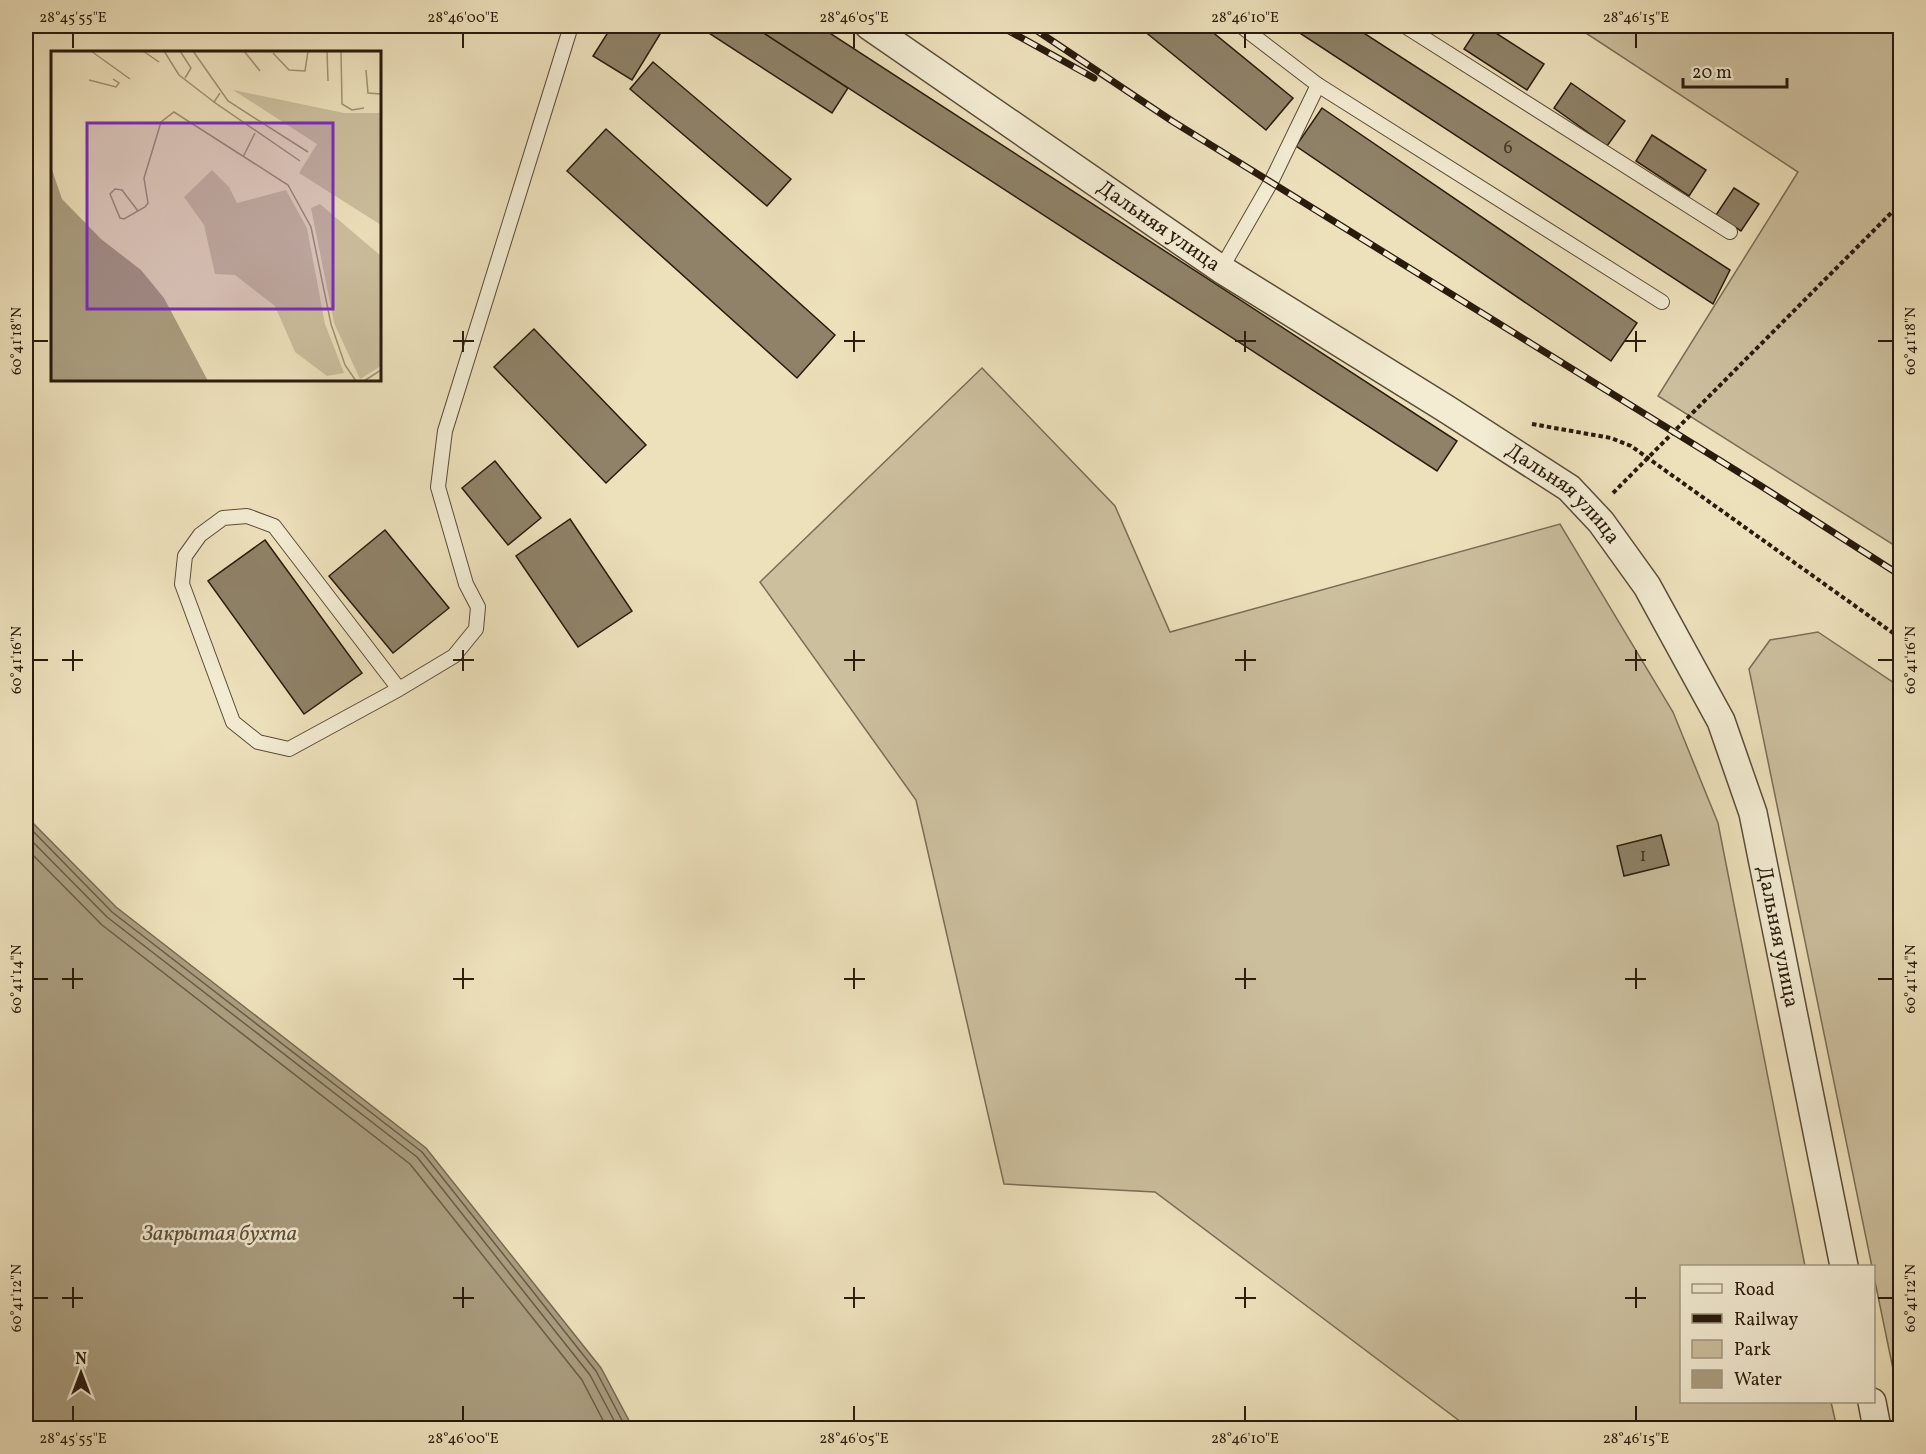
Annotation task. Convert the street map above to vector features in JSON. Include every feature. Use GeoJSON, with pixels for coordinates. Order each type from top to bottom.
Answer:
{"type":"FeatureCollection","features":[{"type":"Feature","properties":{"kind":"street","name":"Дальняя улица"},"geometry":{"type":"LineString","coordinates":[[869,26],[1221,269],[1569,488],[1601,522],[1647,586],[1720,721],[1753,813],[1844,1265]]}},
{"type":"Feature","properties":{"kind":"street"},"geometry":{"type":"LineString","coordinates":[[1872,1403],[1877,1428]]}},
{"type":"Feature","properties":{"kind":"lane"},"geometry":{"type":"LineString","coordinates":[[399,689],[274,526],[247,516],[223,518],[200,535],[185,556],[182,584],[233,723],[258,742],[289,749],[399,689],[454,656],[476,629],[478,607],[466,584],[438,487],[441,452],[445,431],[571,26]]}},
{"type":"Feature","properties":{"kind":"lane"},"geometry":{"type":"LineString","coordinates":[[1242,26],[1318,85],[1662,302]]}},
{"type":"Feature","properties":{"kind":"lane"},"geometry":{"type":"LineString","coordinates":[[1405,26],[1730,232]]}},
{"type":"Feature","properties":{"kind":"lane"},"geometry":{"type":"LineString","coordinates":[[1221,269],[1271,182],[1318,85]]}},
{"type":"Feature","properties":{"kind":"path"},"geometry":{"type":"LineString","coordinates":[[1593,513],[1900,204]]}},
{"type":"Feature","properties":{"kind":"path"},"geometry":{"type":"LineString","coordinates":[[1530,424],[1611,438],[1631,447],[1900,639]]}},
{"type":"Feature","properties":{"kind":"green space"},"geometry":{"type":"Polygon","coordinates":[[[1575,26],[1900,26],[1900,549],[1658,396],[1798,172],[1575,26]]]}},
{"type":"Feature","properties":{"kind":"green space"},"geometry":{"type":"Polygon","coordinates":[[[982,368],[1115,506],[1170,632],[1560,524],[1673,712],[1718,823],[1805,1265],[1680,1265],[1680,1403],[1831,1403],[1837,1428],[1469,1428],[1155,1192],[1004,1184],[916,800],[760,582],[982,368]]]}},
{"type":"Feature","properties":{"kind":"green space"},"geometry":{"type":"Polygon","coordinates":[[[1818,632],[1900,687],[1900,1403],[1875,1281],[1875,1265],[1872,1265],[1749,669],[1770,640],[1818,632]]]}},
{"type":"Feature","properties":{"kind":"water","name":"Закрытая бухта"},"geometry":{"type":"Polygon","coordinates":[[[26,816],[116,907],[426,1148],[601,1368],[633,1428],[26,1428],[26,816]]]}},
{"type":"Feature","properties":{"kind":"building"},"geometry":{"type":"Polygon","coordinates":[[[612,26],[665,26],[632,80],[593,56],[612,26]]]}},
{"type":"Feature","properties":{"kind":"building"},"geometry":{"type":"Polygon","coordinates":[[[698,26],[753,26],[848,88],[832,113],[698,26]]]}},
{"type":"Feature","properties":{"kind":"building"},"geometry":{"type":"Polygon","coordinates":[[[753,26],[819,26],[1457,441],[1437,471],[753,26]]]}},
{"type":"Feature","properties":{"kind":"building"},"geometry":{"type":"Polygon","coordinates":[[[1138,26],[1205,26],[1293,98],[1266,130],[1138,26]]]}},
{"type":"Feature","properties":{"kind":"building"},"geometry":{"type":"Polygon","coordinates":[[[1289,26],[1353,26],[1730,270],[1713,304],[1289,26]]]}},
{"type":"Feature","properties":{"kind":"building"},"geometry":{"type":"Polygon","coordinates":[[[1479,26],[1485,26],[1544,64],[1527,90],[1464,49],[1479,26]]]}},
{"type":"Feature","properties":{"kind":"building"},"geometry":{"type":"Polygon","coordinates":[[[653,62],[791,179],[767,206],[630,89],[653,62]]]}},
{"type":"Feature","properties":{"kind":"building"},"geometry":{"type":"Polygon","coordinates":[[[1571,83],[1625,121],[1607,146],[1554,108],[1571,83]]]}},
{"type":"Feature","properties":{"kind":"building"},"geometry":{"type":"Polygon","coordinates":[[[1322,108],[1637,323],[1611,361],[1296,146],[1322,108]]]}},
{"type":"Feature","properties":{"kind":"building"},"geometry":{"type":"Polygon","coordinates":[[[606,129],[835,335],[797,378],[567,171],[606,129]]]}},
{"type":"Feature","properties":{"kind":"building"},"geometry":{"type":"Polygon","coordinates":[[[1652,135],[1706,170],[1689,196],[1636,161],[1652,135]]]}},
{"type":"Feature","properties":{"kind":"building"},"geometry":{"type":"Polygon","coordinates":[[[1734,188],[1759,204],[1741,231],[1716,215],[1734,188]]]}},
{"type":"Feature","properties":{"kind":"building"},"geometry":{"type":"Polygon","coordinates":[[[534,329],[646,445],[606,483],[494,367],[534,329]]]}},
{"type":"Feature","properties":{"kind":"building"},"geometry":{"type":"Polygon","coordinates":[[[495,461],[541,518],[508,545],[462,488],[495,461]]]}},
{"type":"Feature","properties":{"kind":"building"},"geometry":{"type":"Polygon","coordinates":[[[570,519],[632,611],[578,647],[516,556],[570,519]]]}},
{"type":"Feature","properties":{"kind":"building"},"geometry":{"type":"Polygon","coordinates":[[[385,530],[449,608],[393,653],[329,576],[385,530]]]}},
{"type":"Feature","properties":{"kind":"building"},"geometry":{"type":"Polygon","coordinates":[[[265,540],[362,673],[304,714],[208,581],[265,540]]]}},
{"type":"Feature","properties":{"kind":"building"},"geometry":{"type":"Polygon","coordinates":[[[1661,835],[1669,865],[1624,876],[1617,846],[1661,835]]]}},
{"type":"Feature","properties":{"kind":"railway"},"geometry":{"type":"LineString","coordinates":[[1000,26],[1094,78]]}},
{"type":"Feature","properties":{"kind":"railway"},"geometry":{"type":"LineString","coordinates":[[1030,26],[1172,121],[1761,486],[1900,575]]}}]}
